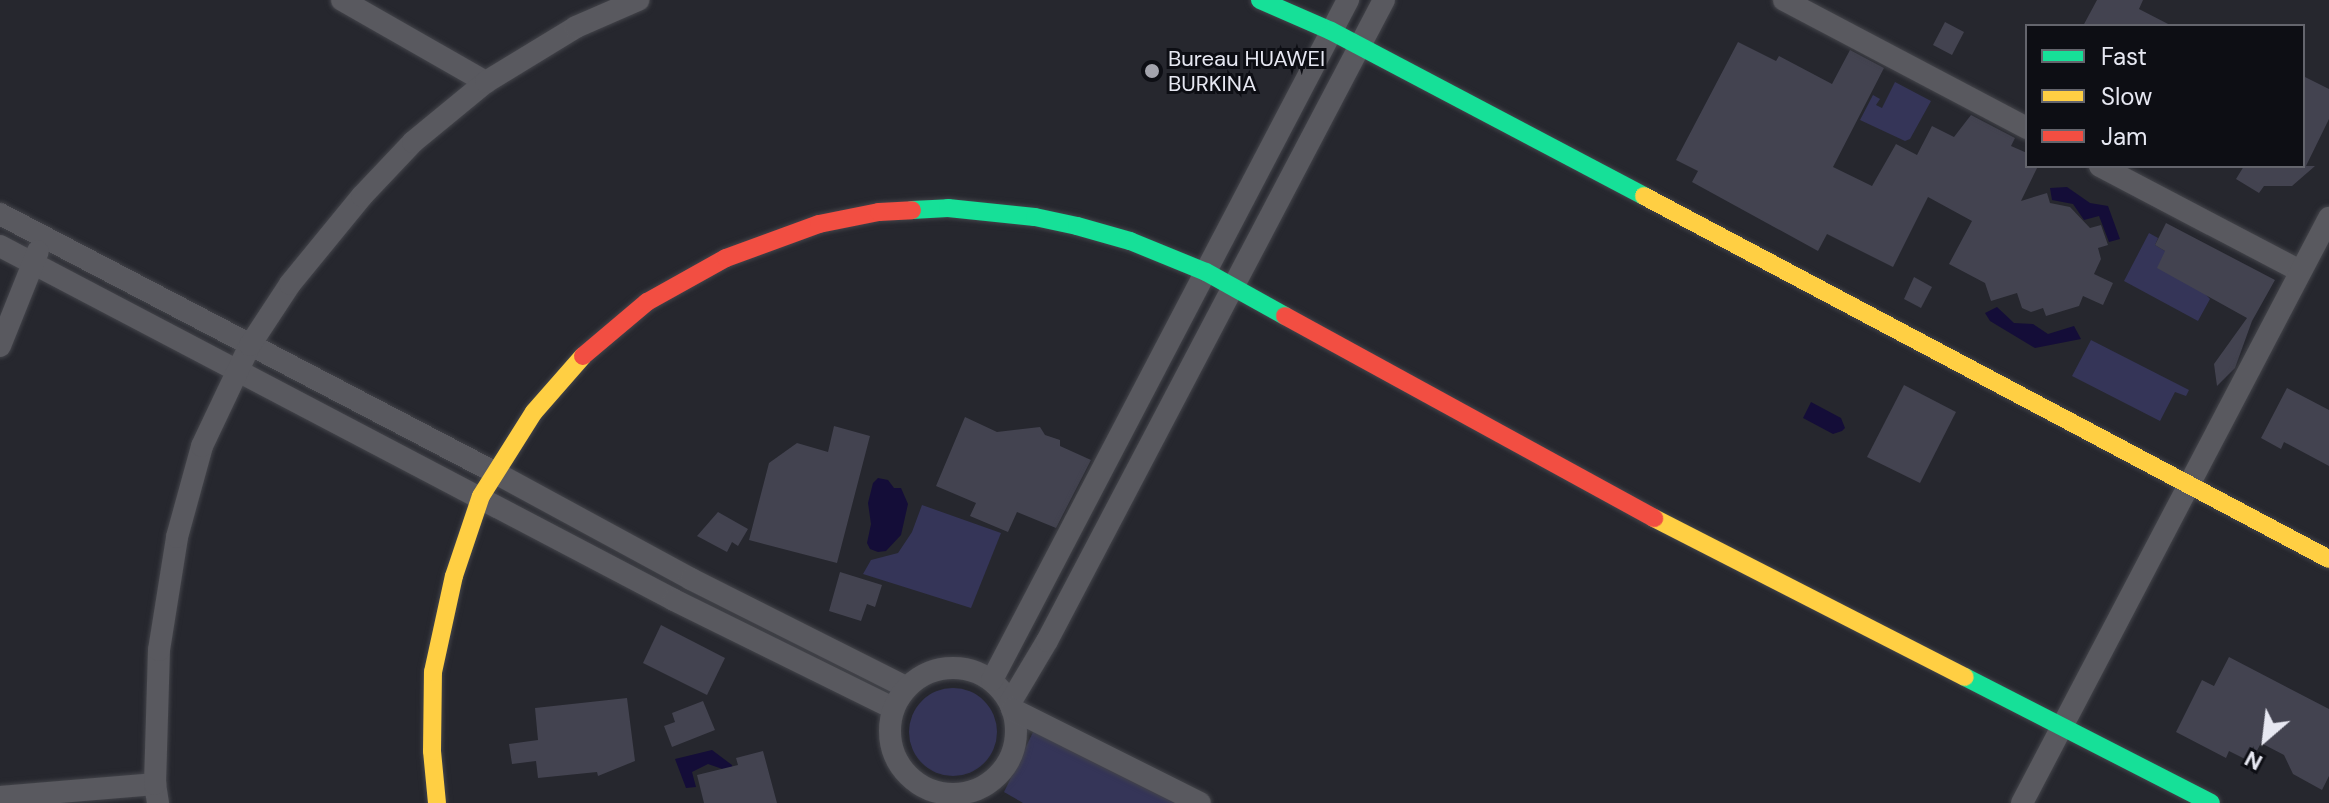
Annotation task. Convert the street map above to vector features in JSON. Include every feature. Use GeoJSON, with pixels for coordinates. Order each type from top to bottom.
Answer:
{"type":"FeatureCollection","features":[{"type":"Feature","properties":{"kind":"street"},"geometry":{"type":"LineString","coordinates":[[342,0],[486,82]]}},
{"type":"Feature","properties":{"kind":"street"},"geometry":{"type":"LineString","coordinates":[[0,797],[157,794],[159,650],[177,537],[202,446],[250,345],[290,284],[362,196],[413,142],[486,82],[576,27],[638,0]]}},
{"type":"Feature","properties":{"kind":"street"},"geometry":{"type":"LineString","coordinates":[[1260,0],[1331,31],[2329,559]]}},
{"type":"Feature","properties":{"kind":"street"},"geometry":{"type":"LineString","coordinates":[[992,680],[1348,0]]}},
{"type":"Feature","properties":{"kind":"street"},"geometry":{"type":"LineString","coordinates":[[1011,706],[1384,0]]}},
{"type":"Feature","properties":{"kind":"street"},"geometry":{"type":"LineString","coordinates":[[1784,0],[2025,127]]}},
{"type":"Feature","properties":{"kind":"street"},"geometry":{"type":"LineString","coordinates":[[2104,168],[2300,271]]}},
{"type":"Feature","properties":{"kind":"street"},"geometry":{"type":"LineString","coordinates":[[437,803],[432,751],[433,672],[454,576],[481,496],[534,412],[592,346],[647,302],[726,258],[819,224],[879,212],[948,208],[1035,217],[1130,241],[1206,272],[1666,524],[2211,803]]}},
{"type":"Feature","properties":{"kind":"street"},"geometry":{"type":"LineString","coordinates":[[0,214],[494,472],[691,579],[906,687]]}},
{"type":"Feature","properties":{"kind":"street"},"geometry":{"type":"LineString","coordinates":[[2022,803],[2329,218]]}},
{"type":"Feature","properties":{"kind":"street"},"geometry":{"type":"LineString","coordinates":[[0,346],[44,237]]}},
{"type":"Feature","properties":{"kind":"street"},"geometry":{"type":"LineString","coordinates":[[0,246],[674,600],[893,708]]}},
{"type":"Feature","properties":{"kind":"street"},"geometry":{"type":"LineString","coordinates":[[951,797],[991,782],[1006,766],[1015,746],[1016,724],[1011,706],[992,680],[971,669],[947,667],[925,673],[906,687],[893,708],[889,733],[895,758],[911,778],[951,797],[991,803]]}},
{"type":"Feature","properties":{"kind":"street"},"geometry":{"type":"LineString","coordinates":[[1011,706],[1200,803]]}},
{"type":"Feature","properties":{"kind":"shaded area"},"geometry":{"type":"Polygon","coordinates":[[[1895,82],[1931,101],[1910,139],[1905,141],[1860,120],[1873,95],[1880,99],[1876,105],[1882,108],[1895,82]]]}},
{"type":"Feature","properties":{"kind":"shaded area"},"geometry":{"type":"Polygon","coordinates":[[[2067,187],[2090,203],[2108,206],[2120,239],[2109,242],[2099,216],[2084,220],[2073,204],[2052,200],[2050,188],[2067,187]]]}},
{"type":"Feature","properties":{"kind":"shaded area"},"geometry":{"type":"Polygon","coordinates":[[[2149,233],[2158,238],[2155,245],[2165,251],[2210,299],[2198,321],[2124,281],[2149,233]]]}},
{"type":"Feature","properties":{"kind":"shaded area"},"geometry":{"type":"Polygon","coordinates":[[[1997,307],[2014,323],[2033,324],[2048,334],[2074,326],[2081,339],[2035,348],[1990,321],[1985,313],[1997,307]]]}},
{"type":"Feature","properties":{"kind":"shaded area"},"geometry":{"type":"Polygon","coordinates":[[[2091,340],[2189,390],[2186,396],[2175,392],[2160,421],[2072,376],[2091,340]]]}},
{"type":"Feature","properties":{"kind":"shaded area"},"geometry":{"type":"Polygon","coordinates":[[[1811,402],[1841,418],[1845,428],[1833,434],[1803,418],[1811,402]]]}},
{"type":"Feature","properties":{"kind":"shaded area"},"geometry":{"type":"Polygon","coordinates":[[[878,478],[888,480],[894,488],[901,488],[908,504],[901,535],[886,551],[878,552],[870,549],[867,543],[871,524],[868,503],[873,483],[878,478]]]}},
{"type":"Feature","properties":{"kind":"shaded area"},"geometry":{"type":"Polygon","coordinates":[[[922,505],[1001,533],[971,608],[863,574],[871,560],[898,553],[912,532],[922,505]]]}},
{"type":"Feature","properties":{"kind":"shaded area"},"geometry":{"type":"Polygon","coordinates":[[[953,688],[978,695],[990,707],[997,732],[990,757],[978,769],[953,776],[928,769],[916,757],[909,732],[916,707],[928,695],[953,688]]]}},
{"type":"Feature","properties":{"kind":"shaded area"},"geometry":{"type":"Polygon","coordinates":[[[1036,726],[1185,803],[1023,803],[1004,792],[1036,726]]]}},
{"type":"Feature","properties":{"kind":"shaded area"},"geometry":{"type":"Polygon","coordinates":[[[712,750],[732,765],[734,773],[708,764],[692,772],[696,787],[686,788],[675,759],[712,750]]]}},
{"type":"Feature","properties":{"kind":"building"},"geometry":{"type":"Polygon","coordinates":[[[2097,0],[2143,0],[2139,9],[2168,24],[2084,24],[2097,0]]]}},
{"type":"Feature","properties":{"kind":"building"},"geometry":{"type":"Polygon","coordinates":[[[1945,22],[1964,32],[1952,55],[1933,45],[1945,22]]]}},
{"type":"Feature","properties":{"kind":"building"},"geometry":{"type":"Polygon","coordinates":[[[1738,42],[1776,61],[1779,56],[1832,84],[1850,50],[1884,68],[1833,167],[1872,186],[1896,144],[1917,155],[1932,126],[1954,137],[1971,115],[2015,138],[2011,146],[2025,152],[2025,168],[2037,168],[2021,201],[2047,193],[2050,203],[2070,207],[2090,228],[2101,225],[2108,245],[2098,248],[2101,259],[2094,274],[2113,283],[2103,305],[2083,296],[2079,306],[2046,316],[2043,308],[2031,312],[2022,308],[2017,293],[1991,301],[1985,283],[1949,264],[1972,221],[1928,197],[1893,267],[1827,234],[1818,251],[1692,182],[1698,171],[1676,160],[1738,42]]]}},
{"type":"Feature","properties":{"kind":"building"},"geometry":{"type":"Polygon","coordinates":[[[2305,77],[2329,89],[2329,119],[2306,166],[2315,166],[2292,186],[2264,186],[2259,193],[2236,179],[2243,168],[2305,168],[2305,77]]]}},
{"type":"Feature","properties":{"kind":"building"},"geometry":{"type":"Polygon","coordinates":[[[2166,223],[2275,280],[2252,321],[2235,368],[2217,386],[2214,364],[2247,318],[2157,268],[2165,251],[2155,245],[2166,223]]]}},
{"type":"Feature","properties":{"kind":"building"},"geometry":{"type":"Polygon","coordinates":[[[1914,277],[1932,287],[1921,308],[1904,299],[1914,277]]]}},
{"type":"Feature","properties":{"kind":"building"},"geometry":{"type":"Polygon","coordinates":[[[1904,385],[1956,412],[1920,483],[1867,457],[1904,385]]]}},
{"type":"Feature","properties":{"kind":"building"},"geometry":{"type":"Polygon","coordinates":[[[2287,388],[2329,410],[2329,466],[2284,442],[2281,449],[2261,438],[2287,388]]]}},
{"type":"Feature","properties":{"kind":"building"},"geometry":{"type":"Polygon","coordinates":[[[965,417],[997,432],[1040,427],[1045,435],[1060,440],[1060,446],[1091,460],[1056,528],[1017,512],[1008,532],[970,516],[976,503],[936,486],[965,417]]]}},
{"type":"Feature","properties":{"kind":"building"},"geometry":{"type":"Polygon","coordinates":[[[834,426],[870,436],[837,563],[749,540],[769,463],[797,443],[828,452],[834,426]]]}},
{"type":"Feature","properties":{"kind":"building"},"geometry":{"type":"Polygon","coordinates":[[[718,512],[748,529],[738,546],[732,542],[727,552],[697,536],[718,512]]]}},
{"type":"Feature","properties":{"kind":"building"},"geometry":{"type":"Polygon","coordinates":[[[840,572],[882,585],[875,607],[867,604],[861,621],[829,611],[840,572]]]}},
{"type":"Feature","properties":{"kind":"building"},"geometry":{"type":"Polygon","coordinates":[[[661,625],[725,658],[707,695],[643,663],[661,625]]]}},
{"type":"Feature","properties":{"kind":"building"},"geometry":{"type":"Polygon","coordinates":[[[2229,657],[2329,709],[2329,776],[2322,790],[2293,774],[2284,755],[2261,743],[2251,762],[2229,751],[2226,758],[2176,732],[2202,680],[2214,686],[2229,657]]]}},
{"type":"Feature","properties":{"kind":"building"},"geometry":{"type":"Polygon","coordinates":[[[627,698],[635,761],[598,776],[597,772],[538,778],[536,761],[512,764],[509,744],[538,740],[535,708],[627,698]]]}},
{"type":"Feature","properties":{"kind":"building"},"geometry":{"type":"Polygon","coordinates":[[[703,701],[715,730],[672,747],[664,726],[675,722],[672,713],[703,701]]]}},
{"type":"Feature","properties":{"kind":"building"},"geometry":{"type":"Polygon","coordinates":[[[763,751],[777,803],[704,803],[697,775],[738,765],[736,758],[763,751]]]}},
{"type":"Feature","properties":{"kind":"traffic: fast"},"geometry":{"type":"LineString","coordinates":[[1260,0],[1331,31],[1644,196]]}},
{"type":"Feature","properties":{"kind":"traffic: fast"},"geometry":{"type":"LineString","coordinates":[[912,210],[948,208],[1035,217],[1130,241],[1206,272],[1285,316]]}},
{"type":"Feature","properties":{"kind":"traffic: fast"},"geometry":{"type":"LineString","coordinates":[[1965,677],[2211,803]]}},
{"type":"Feature","properties":{"kind":"traffic: slow"},"geometry":{"type":"LineString","coordinates":[[1644,196],[2329,559]]}},
{"type":"Feature","properties":{"kind":"traffic: slow"},"geometry":{"type":"LineString","coordinates":[[437,803],[432,751],[433,672],[454,576],[481,496],[534,412],[583,356]]}},
{"type":"Feature","properties":{"kind":"traffic: slow"},"geometry":{"type":"LineString","coordinates":[[1654,518],[1965,677]]}},
{"type":"Feature","properties":{"kind":"traffic: jam"},"geometry":{"type":"LineString","coordinates":[[583,356],[647,302],[726,258],[819,224],[879,212],[912,210]]}},
{"type":"Feature","properties":{"kind":"traffic: jam"},"geometry":{"type":"LineString","coordinates":[[1285,316],[1654,518]]}},
{"type":"Feature","properties":{"kind":"place","name":"Bureau HUAWEI BURKINA"},"geometry":{"type":"Point","coordinates":[1152,71]}}]}
